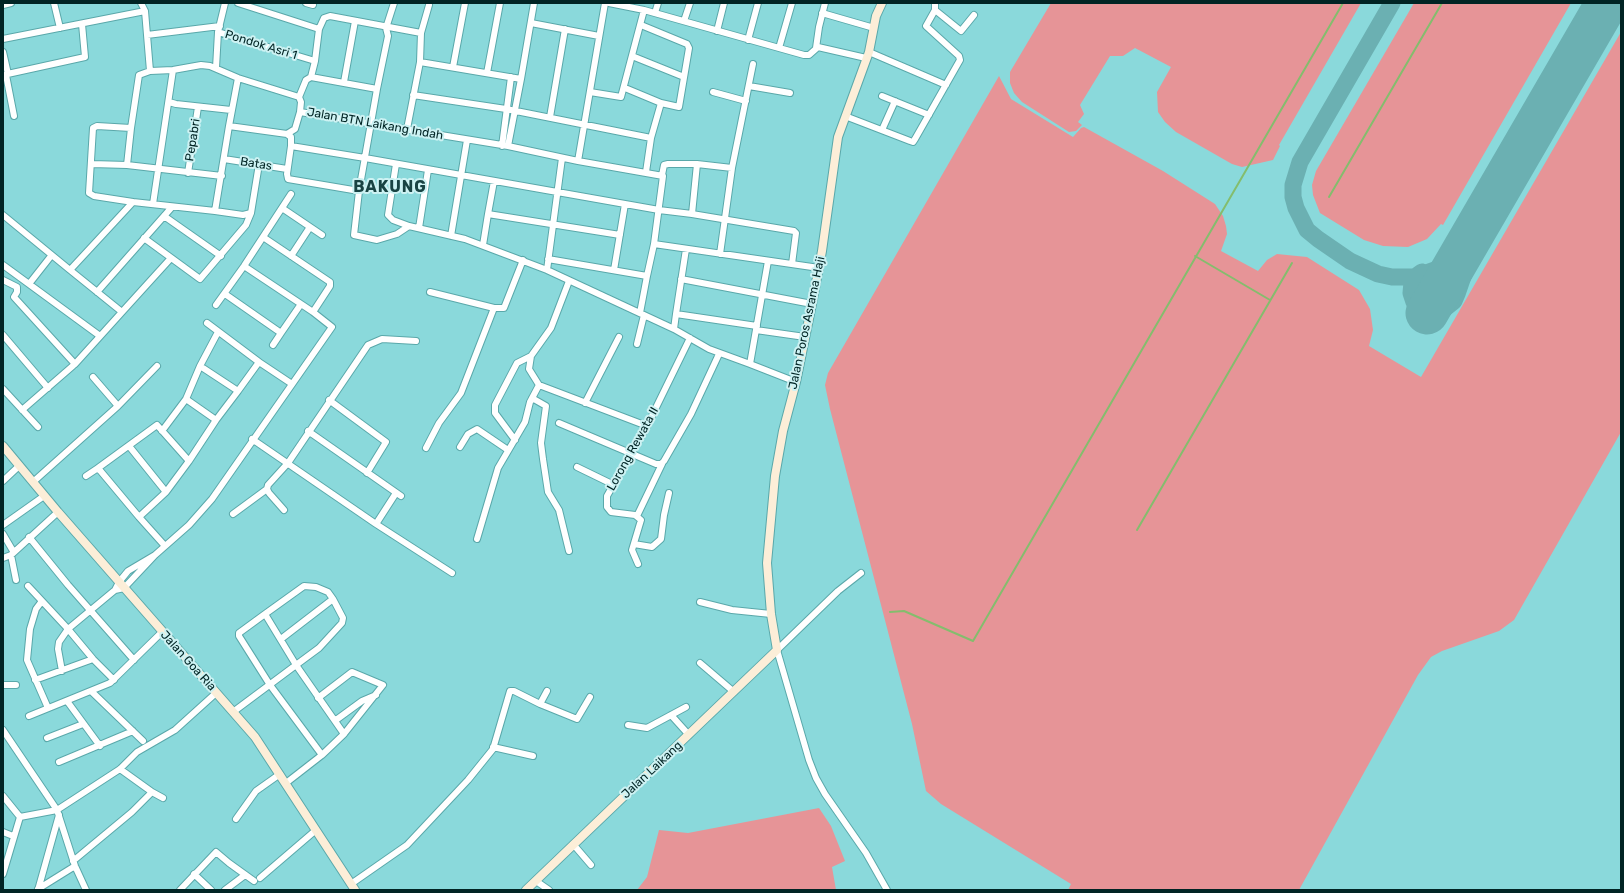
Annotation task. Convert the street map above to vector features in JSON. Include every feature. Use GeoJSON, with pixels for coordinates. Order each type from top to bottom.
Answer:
{"type":"FeatureCollection","features":[{"type":"Feature","properties":{"kind":"main road","name":"Jalan Poros Asrama Haji"},"geometry":{"type":"LineString","coordinates":[[777,650],[771,614],[767,563],[772,496],[783,431],[796,382],[812,304],[827,220],[835,153],[845,116],[868,55],[877,12],[882,3]]}},
{"type":"Feature","properties":{"kind":"main road","name":"Jalan Goa Ria"},"geometry":{"type":"LineString","coordinates":[[3,446],[121,585],[255,737],[353,887]]}},
{"type":"Feature","properties":{"kind":"main road","name":"Jalan Laikang"},"geometry":{"type":"LineString","coordinates":[[526,890],[777,650]]}},
{"type":"Feature","properties":{"kind":"street"},"geometry":{"type":"LineString","coordinates":[[3,5],[11,3]]}},
{"type":"Feature","properties":{"kind":"street"},"geometry":{"type":"LineString","coordinates":[[54,3],[60,28]]}},
{"type":"Feature","properties":{"kind":"street"},"geometry":{"type":"LineString","coordinates":[[141,3],[144,11],[150,71]]}},
{"type":"Feature","properties":{"kind":"street"},"geometry":{"type":"LineString","coordinates":[[147,35],[219,29],[225,3]]}},
{"type":"Feature","properties":{"kind":"street"},"geometry":{"type":"LineString","coordinates":[[238,3],[319,29]]}},
{"type":"Feature","properties":{"kind":"street"},"geometry":{"type":"LineString","coordinates":[[306,3],[313,5]]}},
{"type":"Feature","properties":{"kind":"street"},"geometry":{"type":"LineString","coordinates":[[394,3],[386,28],[388,36],[370,124],[359,191],[354,235],[377,240],[397,234],[409,226]]}},
{"type":"Feature","properties":{"kind":"street"},"geometry":{"type":"LineString","coordinates":[[453,67],[465,3]]}},
{"type":"Feature","properties":{"kind":"street"},"geometry":{"type":"LineString","coordinates":[[487,73],[500,3]]}},
{"type":"Feature","properties":{"kind":"street"},"geometry":{"type":"LineString","coordinates":[[505,146],[515,111],[534,3]]}},
{"type":"Feature","properties":{"kind":"street"},"geometry":{"type":"LineString","coordinates":[[578,161],[605,3]]}},
{"type":"Feature","properties":{"kind":"street"},"geometry":{"type":"LineString","coordinates":[[609,3],[631,5],[807,56],[816,48],[825,3]]}},
{"type":"Feature","properties":{"kind":"street"},"geometry":{"type":"LineString","coordinates":[[655,13],[658,3]]}},
{"type":"Feature","properties":{"kind":"street"},"geometry":{"type":"LineString","coordinates":[[684,21],[690,3]]}},
{"type":"Feature","properties":{"kind":"street"},"geometry":{"type":"LineString","coordinates":[[717,31],[724,3]]}},
{"type":"Feature","properties":{"kind":"street"},"geometry":{"type":"LineString","coordinates":[[748,40],[758,3]]}},
{"type":"Feature","properties":{"kind":"street"},"geometry":{"type":"LineString","coordinates":[[779,48],[792,3]]}},
{"type":"Feature","properties":{"kind":"street"},"geometry":{"type":"LineString","coordinates":[[845,116],[913,142],[960,58],[926,26],[935,10],[935,3]]}},
{"type":"Feature","properties":{"kind":"street"},"geometry":{"type":"LineString","coordinates":[[407,130],[420,62],[421,33],[428,5]]}},
{"type":"Feature","properties":{"kind":"street"},"geometry":{"type":"LineString","coordinates":[[590,92],[620,98],[625,88],[644,10]]}},
{"type":"Feature","properties":{"kind":"street"},"geometry":{"type":"LineString","coordinates":[[935,10],[961,31],[974,15]]}},
{"type":"Feature","properties":{"kind":"street"},"geometry":{"type":"LineString","coordinates":[[3,39],[144,11]]}},
{"type":"Feature","properties":{"kind":"street"},"geometry":{"type":"LineString","coordinates":[[822,13],[874,28]]}},
{"type":"Feature","properties":{"kind":"street"},"geometry":{"type":"LineString","coordinates":[[311,77],[315,61],[319,29],[327,17],[421,33]]}},
{"type":"Feature","properties":{"kind":"street"},"geometry":{"type":"LineString","coordinates":[[344,82],[355,21]]}},
{"type":"Feature","properties":{"kind":"street"},"geometry":{"type":"LineString","coordinates":[[531,23],[599,36]]}},
{"type":"Feature","properties":{"kind":"street"},"geometry":{"type":"LineString","coordinates":[[6,75],[85,57],[82,24]]}},
{"type":"Feature","properties":{"kind":"street"},"geometry":{"type":"LineString","coordinates":[[625,88],[661,104],[678,108],[688,46],[641,25]]}},
{"type":"Feature","properties":{"kind":"street","name":"Pondok Asri 1"},"geometry":{"type":"LineString","coordinates":[[216,68],[219,29],[315,61]]}},
{"type":"Feature","properties":{"kind":"street"},"geometry":{"type":"LineString","coordinates":[[550,117],[565,29]]}},
{"type":"Feature","properties":{"kind":"street"},"geometry":{"type":"LineString","coordinates":[[816,48],[828,48],[868,55],[946,85]]}},
{"type":"Feature","properties":{"kind":"street"},"geometry":{"type":"LineString","coordinates":[[3,52],[14,116]]}},
{"type":"Feature","properties":{"kind":"street"},"geometry":{"type":"LineString","coordinates":[[632,56],[684,76]]}},
{"type":"Feature","properties":{"kind":"street"},"geometry":{"type":"LineString","coordinates":[[420,62],[521,79]]}},
{"type":"Feature","properties":{"kind":"street"},"geometry":{"type":"LineString","coordinates":[[720,254],[732,168],[753,64]]}},
{"type":"Feature","properties":{"kind":"street"},"geometry":{"type":"LineString","coordinates":[[127,165],[139,75],[150,71],[173,70],[201,65],[216,68],[238,78],[299,97]]}},
{"type":"Feature","properties":{"kind":"street"},"geometry":{"type":"LineString","coordinates":[[153,204],[173,70]]}},
{"type":"Feature","properties":{"kind":"street"},"geometry":{"type":"LineString","coordinates":[[300,112],[301,102],[299,97],[306,80],[311,77],[377,88]]}},
{"type":"Feature","properties":{"kind":"street"},"geometry":{"type":"LineString","coordinates":[[505,146],[506,109],[511,77]]}},
{"type":"Feature","properties":{"kind":"street"},"geometry":{"type":"LineString","coordinates":[[215,211],[222,176],[231,110],[238,78]]}},
{"type":"Feature","properties":{"kind":"street"},"geometry":{"type":"LineString","coordinates":[[749,86],[790,92]]}},
{"type":"Feature","properties":{"kind":"street"},"geometry":{"type":"LineString","coordinates":[[713,92],[746,101]]}},
{"type":"Feature","properties":{"kind":"street"},"geometry":{"type":"LineString","coordinates":[[413,95],[585,123],[651,138]]}},
{"type":"Feature","properties":{"kind":"street"},"geometry":{"type":"LineString","coordinates":[[882,96],[929,115]]}},
{"type":"Feature","properties":{"kind":"street"},"geometry":{"type":"LineString","coordinates":[[882,130],[895,101]]}},
{"type":"Feature","properties":{"kind":"street"},"geometry":{"type":"LineString","coordinates":[[169,102],[198,107],[231,110]]}},
{"type":"Feature","properties":{"kind":"street"},"geometry":{"type":"LineString","coordinates":[[646,172],[651,138],[661,104]]}},
{"type":"Feature","properties":{"kind":"street","name":"Pepabri"},"geometry":{"type":"LineString","coordinates":[[188,173],[198,107]]}},
{"type":"Feature","properties":{"kind":"street","name":"Jalan BTN Laikang Indah"},"geometry":{"type":"LineString","coordinates":[[287,134],[295,129],[300,112],[505,146],[578,161],[662,175]]}},
{"type":"Feature","properties":{"kind":"street"},"geometry":{"type":"LineString","coordinates":[[131,128],[94,126],[89,193],[133,202],[172,207],[243,215],[251,213]]}},
{"type":"Feature","properties":{"kind":"street"},"geometry":{"type":"LineString","coordinates":[[229,126],[287,134],[291,137],[287,177],[292,181],[359,191]]}},
{"type":"Feature","properties":{"kind":"street"},"geometry":{"type":"LineString","coordinates":[[451,236],[467,140]]}},
{"type":"Feature","properties":{"kind":"street"},"geometry":{"type":"LineString","coordinates":[[291,146],[795,232],[792,264]]}},
{"type":"Feature","properties":{"kind":"street"},"geometry":{"type":"LineString","coordinates":[[547,270],[562,158]]}},
{"type":"Feature","properties":{"kind":"street","name":"Batas"},"geometry":{"type":"LineString","coordinates":[[224,159],[287,169]]}},
{"type":"Feature","properties":{"kind":"street"},"geometry":{"type":"LineString","coordinates":[[92,164],[127,165],[222,176]]}},
{"type":"Feature","properties":{"kind":"street"},"geometry":{"type":"LineString","coordinates":[[144,238],[200,279],[246,225],[251,213],[259,164]]}},
{"type":"Feature","properties":{"kind":"street"},"geometry":{"type":"LineString","coordinates":[[396,164],[388,215],[393,220],[409,226],[483,245],[523,260],[674,329],[719,354],[796,382]]}},
{"type":"Feature","properties":{"kind":"street"},"geometry":{"type":"LineString","coordinates":[[637,344],[647,276],[654,244],[664,166],[666,164],[697,164],[732,168]]}},
{"type":"Feature","properties":{"kind":"street"},"geometry":{"type":"LineString","coordinates":[[692,214],[697,164]]}},
{"type":"Feature","properties":{"kind":"street"},"geometry":{"type":"LineString","coordinates":[[420,228],[428,170]]}},
{"type":"Feature","properties":{"kind":"street"},"geometry":{"type":"LineString","coordinates":[[483,245],[494,181]]}},
{"type":"Feature","properties":{"kind":"street"},"geometry":{"type":"LineString","coordinates":[[216,305],[244,266],[291,194]]}},
{"type":"Feature","properties":{"kind":"street"},"geometry":{"type":"LineString","coordinates":[[70,270],[133,202]]}},
{"type":"Feature","properties":{"kind":"street"},"geometry":{"type":"LineString","coordinates":[[614,270],[626,204]]}},
{"type":"Feature","properties":{"kind":"street"},"geometry":{"type":"LineString","coordinates":[[97,292],[172,207]]}},
{"type":"Feature","properties":{"kind":"street"},"geometry":{"type":"LineString","coordinates":[[282,208],[322,234]]}},
{"type":"Feature","properties":{"kind":"street"},"geometry":{"type":"LineString","coordinates":[[488,214],[620,235]]}},
{"type":"Feature","properties":{"kind":"street"},"geometry":{"type":"LineString","coordinates":[[3,216],[122,312]]}},
{"type":"Feature","properties":{"kind":"street"},"geometry":{"type":"LineString","coordinates":[[164,216],[221,256]]}},
{"type":"Feature","properties":{"kind":"street"},"geometry":{"type":"LineString","coordinates":[[291,256],[310,227]]}},
{"type":"Feature","properties":{"kind":"street"},"geometry":{"type":"LineString","coordinates":[[263,237],[330,282],[330,286],[313,312]]}},
{"type":"Feature","properties":{"kind":"street"},"geometry":{"type":"LineString","coordinates":[[654,244],[818,268]]}},
{"type":"Feature","properties":{"kind":"street"},"geometry":{"type":"LineString","coordinates":[[674,329],[686,249]]}},
{"type":"Feature","properties":{"kind":"street"},"geometry":{"type":"LineString","coordinates":[[29,284],[51,256]]}},
{"type":"Feature","properties":{"kind":"street"},"geometry":{"type":"LineString","coordinates":[[22,410],[75,364],[171,258]]}},
{"type":"Feature","properties":{"kind":"street"},"geometry":{"type":"LineString","coordinates":[[548,259],[647,276]]}},
{"type":"Feature","properties":{"kind":"street"},"geometry":{"type":"LineString","coordinates":[[430,292],[494,308],[505,308],[523,260]]}},
{"type":"Feature","properties":{"kind":"street"},"geometry":{"type":"LineString","coordinates":[[750,364],[768,261]]}},
{"type":"Feature","properties":{"kind":"street"},"geometry":{"type":"LineString","coordinates":[[3,265],[100,336]]}},
{"type":"Feature","properties":{"kind":"street"},"geometry":{"type":"LineString","coordinates":[[62,671],[58,648],[59,642],[68,629],[121,585],[199,515],[332,327],[313,312],[244,266]]}},
{"type":"Feature","properties":{"kind":"street"},"geometry":{"type":"LineString","coordinates":[[681,279],[812,304]]}},
{"type":"Feature","properties":{"kind":"street"},"geometry":{"type":"LineString","coordinates":[[3,280],[17,287],[17,292],[14,297],[75,364]]}},
{"type":"Feature","properties":{"kind":"street"},"geometry":{"type":"LineString","coordinates":[[569,281],[551,328],[531,356],[529,369],[539,385],[556,393],[585,402],[647,426]]}},
{"type":"Feature","properties":{"kind":"street"},"geometry":{"type":"LineString","coordinates":[[225,294],[281,333]]}},
{"type":"Feature","properties":{"kind":"street"},"geometry":{"type":"LineString","coordinates":[[273,345],[301,304]]}},
{"type":"Feature","properties":{"kind":"street"},"geometry":{"type":"LineString","coordinates":[[426,448],[439,423],[461,392],[494,308]]}},
{"type":"Feature","properties":{"kind":"street"},"geometry":{"type":"LineString","coordinates":[[676,314],[805,337]]}},
{"type":"Feature","properties":{"kind":"street"},"geometry":{"type":"LineString","coordinates":[[207,323],[259,362],[292,384]]}},
{"type":"Feature","properties":{"kind":"street"},"geometry":{"type":"LineString","coordinates":[[162,430],[186,399],[200,366],[218,332]]}},
{"type":"Feature","properties":{"kind":"street"},"geometry":{"type":"LineString","coordinates":[[3,335],[48,388]]}},
{"type":"Feature","properties":{"kind":"street"},"geometry":{"type":"LineString","coordinates":[[585,402],[619,337]]}},
{"type":"Feature","properties":{"kind":"street","name":"Lorong Rewata II"},"geometry":{"type":"LineString","coordinates":[[637,516],[618,514],[609,510],[606,504],[608,496],[647,426],[690,338]]}},
{"type":"Feature","properties":{"kind":"street"},"geometry":{"type":"LineString","coordinates":[[233,514],[267,488],[288,463],[329,400],[370,343],[382,339],[416,341]]}},
{"type":"Feature","properties":{"kind":"street"},"geometry":{"type":"LineString","coordinates":[[638,564],[632,552],[640,524],[637,516],[662,464],[691,414],[719,354]]}},
{"type":"Feature","properties":{"kind":"street"},"geometry":{"type":"LineString","coordinates":[[514,440],[495,413],[495,404],[517,363],[531,356]]}},
{"type":"Feature","properties":{"kind":"street"},"geometry":{"type":"LineString","coordinates":[[139,517],[166,492],[189,461],[216,420],[259,362]]}},
{"type":"Feature","properties":{"kind":"street"},"geometry":{"type":"LineString","coordinates":[[34,482],[118,406],[157,366]]}},
{"type":"Feature","properties":{"kind":"street"},"geometry":{"type":"LineString","coordinates":[[200,366],[238,392]]}},
{"type":"Feature","properties":{"kind":"street"},"geometry":{"type":"LineString","coordinates":[[93,377],[118,406]]}},
{"type":"Feature","properties":{"kind":"street"},"geometry":{"type":"LineString","coordinates":[[477,538],[498,468],[525,422],[532,398],[539,385]]}},
{"type":"Feature","properties":{"kind":"street"},"geometry":{"type":"LineString","coordinates":[[3,389],[38,427]]}},
{"type":"Feature","properties":{"kind":"street"},"geometry":{"type":"LineString","coordinates":[[532,398],[546,406],[541,443],[542,459],[548,492],[559,510],[569,551]]}},
{"type":"Feature","properties":{"kind":"street"},"geometry":{"type":"LineString","coordinates":[[186,399],[216,420]]}},
{"type":"Feature","properties":{"kind":"street"},"geometry":{"type":"LineString","coordinates":[[329,400],[386,442],[367,473]]}},
{"type":"Feature","properties":{"kind":"street"},"geometry":{"type":"LineString","coordinates":[[559,423],[656,464],[662,464]]}},
{"type":"Feature","properties":{"kind":"street"},"geometry":{"type":"LineString","coordinates":[[86,476],[155,426],[158,426],[162,430],[189,461]]}},
{"type":"Feature","properties":{"kind":"street"},"geometry":{"type":"LineString","coordinates":[[460,447],[468,434],[477,429],[508,450]]}},
{"type":"Feature","properties":{"kind":"street"},"geometry":{"type":"LineString","coordinates":[[308,431],[398,495],[376,524]]}},
{"type":"Feature","properties":{"kind":"street"},"geometry":{"type":"LineString","coordinates":[[252,439],[376,524],[452,573]]}},
{"type":"Feature","properties":{"kind":"street"},"geometry":{"type":"LineString","coordinates":[[129,446],[166,492]]}},
{"type":"Feature","properties":{"kind":"street"},"geometry":{"type":"LineString","coordinates":[[3,481],[19,466]]}},
{"type":"Feature","properties":{"kind":"street"},"geometry":{"type":"LineString","coordinates":[[577,467],[614,485]]}},
{"type":"Feature","properties":{"kind":"street"},"geometry":{"type":"LineString","coordinates":[[98,468],[165,546]]}},
{"type":"Feature","properties":{"kind":"street"},"geometry":{"type":"LineString","coordinates":[[267,488],[284,510]]}},
{"type":"Feature","properties":{"kind":"street"},"geometry":{"type":"LineString","coordinates":[[634,544],[652,547],[661,539],[669,493]]}},
{"type":"Feature","properties":{"kind":"street"},"geometry":{"type":"LineString","coordinates":[[3,525],[44,496]]}},
{"type":"Feature","properties":{"kind":"street"},"geometry":{"type":"LineString","coordinates":[[3,558],[12,553],[58,512]]}},
{"type":"Feature","properties":{"kind":"street"},"geometry":{"type":"LineString","coordinates":[[3,534],[12,553],[16,580]]}},
{"type":"Feature","properties":{"kind":"street"},"geometry":{"type":"LineString","coordinates":[[29,537],[68,585],[134,660]]}},
{"type":"Feature","properties":{"kind":"street"},"geometry":{"type":"LineString","coordinates":[[121,585],[132,568],[155,555]]}},
{"type":"Feature","properties":{"kind":"street"},"geometry":{"type":"LineString","coordinates":[[861,573],[838,591],[777,650],[809,760],[816,778],[825,794],[866,853],[887,890]]}},
{"type":"Feature","properties":{"kind":"street"},"geometry":{"type":"LineString","coordinates":[[28,586],[68,629],[93,659],[114,680]]}},
{"type":"Feature","properties":{"kind":"street"},"geometry":{"type":"LineString","coordinates":[[234,712],[270,684],[319,648],[342,623],[343,618],[333,599],[326,591],[305,586],[238,634],[270,684],[322,755]]}},
{"type":"Feature","properties":{"kind":"street"},"geometry":{"type":"LineString","coordinates":[[280,639],[333,599]]}},
{"type":"Feature","properties":{"kind":"street"},"geometry":{"type":"LineString","coordinates":[[42,601],[34,615],[28,645],[28,662],[48,708]]}},
{"type":"Feature","properties":{"kind":"street"},"geometry":{"type":"LineString","coordinates":[[700,602],[732,610],[771,614]]}},
{"type":"Feature","properties":{"kind":"street"},"geometry":{"type":"LineString","coordinates":[[265,614],[296,665],[318,698],[336,720],[344,734]]}},
{"type":"Feature","properties":{"kind":"street"},"geometry":{"type":"LineString","coordinates":[[29,716],[114,680],[162,632]]}},
{"type":"Feature","properties":{"kind":"street"},"geometry":{"type":"LineString","coordinates":[[35,680],[93,659]]}},
{"type":"Feature","properties":{"kind":"street"},"geometry":{"type":"LineString","coordinates":[[700,663],[734,692]]}},
{"type":"Feature","properties":{"kind":"street"},"geometry":{"type":"LineString","coordinates":[[286,783],[322,755],[344,734],[382,688],[381,683],[352,672],[318,698]]}},
{"type":"Feature","properties":{"kind":"street"},"geometry":{"type":"LineString","coordinates":[[3,685],[16,685]]}},
{"type":"Feature","properties":{"kind":"street"},"geometry":{"type":"LineString","coordinates":[[91,691],[143,741]]}},
{"type":"Feature","properties":{"kind":"street"},"geometry":{"type":"LineString","coordinates":[[353,887],[413,840],[468,780],[493,747],[508,693],[510,691],[514,691],[540,704],[577,719],[590,697]]}},
{"type":"Feature","properties":{"kind":"street"},"geometry":{"type":"LineString","coordinates":[[540,704],[547,691]]}},
{"type":"Feature","properties":{"kind":"street"},"geometry":{"type":"LineString","coordinates":[[20,816],[58,812],[120,769],[137,752],[175,730],[216,693]]}},
{"type":"Feature","properties":{"kind":"street"},"geometry":{"type":"LineString","coordinates":[[336,720],[362,701],[376,695]]}},
{"type":"Feature","properties":{"kind":"street"},"geometry":{"type":"LineString","coordinates":[[67,701],[100,746]]}},
{"type":"Feature","properties":{"kind":"street"},"geometry":{"type":"LineString","coordinates":[[628,725],[647,728],[686,707]]}},
{"type":"Feature","properties":{"kind":"street"},"geometry":{"type":"LineString","coordinates":[[672,715],[689,735]]}},
{"type":"Feature","properties":{"kind":"street"},"geometry":{"type":"LineString","coordinates":[[47,738],[83,724]]}},
{"type":"Feature","properties":{"kind":"street"},"geometry":{"type":"LineString","coordinates":[[3,730],[58,812],[74,864],[86,890]]}},
{"type":"Feature","properties":{"kind":"street"},"geometry":{"type":"LineString","coordinates":[[59,762],[133,731]]}},
{"type":"Feature","properties":{"kind":"street"},"geometry":{"type":"LineString","coordinates":[[493,747],[533,756]]}},
{"type":"Feature","properties":{"kind":"street"},"geometry":{"type":"LineString","coordinates":[[120,769],[163,798]]}},
{"type":"Feature","properties":{"kind":"street"},"geometry":{"type":"LineString","coordinates":[[236,819],[256,792],[280,774]]}},
{"type":"Feature","properties":{"kind":"street"},"geometry":{"type":"LineString","coordinates":[[38,890],[74,864],[152,792]]}},
{"type":"Feature","properties":{"kind":"street"},"geometry":{"type":"LineString","coordinates":[[3,796],[20,816]]}},
{"type":"Feature","properties":{"kind":"street"},"geometry":{"type":"LineString","coordinates":[[38,890],[58,812]]}},
{"type":"Feature","properties":{"kind":"street"},"geometry":{"type":"LineString","coordinates":[[3,874],[20,816]]}},
{"type":"Feature","properties":{"kind":"street"},"geometry":{"type":"LineString","coordinates":[[181,890],[194,874],[216,852],[245,875],[257,880],[316,830]]}},
{"type":"Feature","properties":{"kind":"street"},"geometry":{"type":"LineString","coordinates":[[3,832],[13,836]]}},
{"type":"Feature","properties":{"kind":"street"},"geometry":{"type":"LineString","coordinates":[[573,844],[591,865]]}},
{"type":"Feature","properties":{"kind":"street"},"geometry":{"type":"LineString","coordinates":[[194,874],[211,890]]}},
{"type":"Feature","properties":{"kind":"street"},"geometry":{"type":"LineString","coordinates":[[226,890],[245,875]]}},
{"type":"Feature","properties":{"kind":"street"},"geometry":{"type":"LineString","coordinates":[[536,881],[549,890]]}},
{"type":"Feature","properties":{"kind":"shaded area"},"geometry":{"type":"Polygon","coordinates":[[[1051,3],[1361,3],[1279,145],[1280,146],[1273,160],[1242,167],[1232,164],[1176,132],[1165,122],[1158,112],[1157,92],[1171,67],[1135,48],[1123,56],[1110,56],[1080,105],[1084,114],[1078,122],[1082,125],[1076,131],[1069,132],[1022,102],[1014,93],[1010,83],[1010,72],[1051,3]]]}},
{"type":"Feature","properties":{"kind":"shaded area"},"geometry":{"type":"Polygon","coordinates":[[[1414,3],[1571,3],[1443,225],[1441,224],[1427,239],[1408,247],[1383,246],[1364,240],[1320,213],[1313,195],[1312,185],[1316,171],[1414,3]]]}},
{"type":"Feature","properties":{"kind":"shaded area"},"geometry":{"type":"Polygon","coordinates":[[[1621,32],[1621,432],[1514,620],[1499,631],[1442,651],[1431,657],[1418,675],[1299,890],[1068,890],[1071,884],[941,804],[926,791],[912,724],[825,385],[828,373],[999,76],[1011,99],[1073,137],[1081,128],[1084,127],[1163,171],[1215,204],[1223,216],[1226,226],[1227,234],[1221,251],[1258,271],[1267,260],[1277,254],[1307,257],[1359,290],[1370,309],[1373,330],[1369,346],[1421,377],[1621,32]]]}},
{"type":"Feature","properties":{"kind":"shaded area"},"geometry":{"type":"Polygon","coordinates":[[[819,808],[831,826],[845,861],[832,867],[836,890],[637,890],[647,877],[659,830],[688,833],[819,808]]]}},
{"type":"Feature","properties":{"kind":"waterway"},"geometry":{"type":"LineString","coordinates":[[890,612],[904,611],[973,641],[1343,3]]}},
{"type":"Feature","properties":{"kind":"waterway"},"geometry":{"type":"LineString","coordinates":[[1329,197],[1442,3]]}},
{"type":"Feature","properties":{"kind":"waterway"},"geometry":{"type":"LineString","coordinates":[[1195,256],[1270,300]]}},
{"type":"Feature","properties":{"kind":"waterway"},"geometry":{"type":"LineString","coordinates":[[1137,530],[1292,263]]}},
{"type":"Feature","properties":{"kind":"taxiway"},"geometry":{"type":"LineString","coordinates":[[1392,3],[1300,162],[1293,185],[1293,197],[1296,208],[1307,230],[1318,239],[1350,261],[1378,274],[1392,277],[1415,277],[1443,267],[1459,255],[1470,240]]}},
{"type":"Feature","properties":{"kind":"taxiway"},"geometry":{"type":"LineString","coordinates":[[1422,272],[1415,277],[1412,282],[1411,293],[1414,302],[1429,311],[1444,309],[1454,301],[1485,212]]}},
{"type":"Feature","properties":{"kind":"runway"},"geometry":{"type":"LineString","coordinates":[[1427,313],[1607,3]]}},
{"type":"Feature","properties":{"kind":"district","name":"BAKUNG"},"geometry":{"type":"Point","coordinates":[390,187]}}]}
